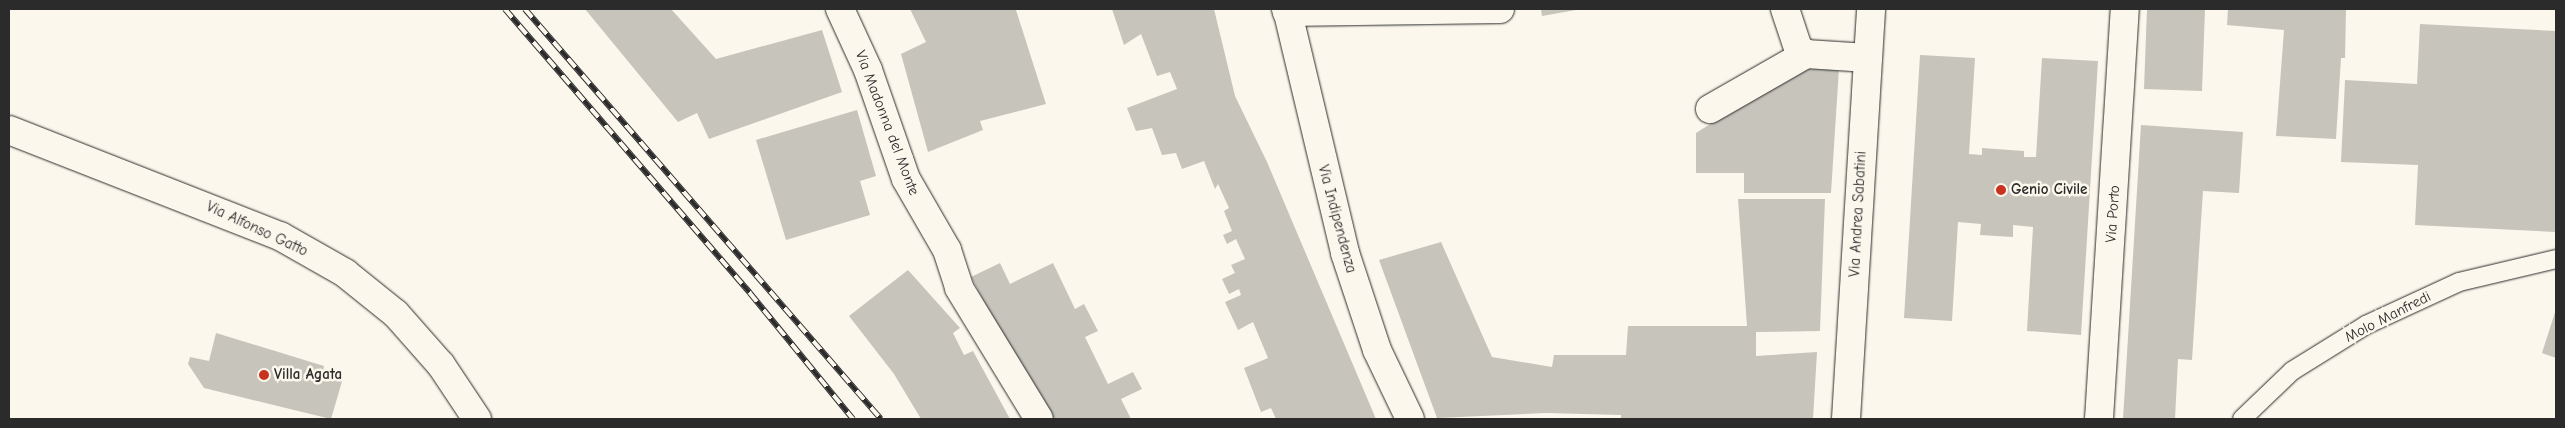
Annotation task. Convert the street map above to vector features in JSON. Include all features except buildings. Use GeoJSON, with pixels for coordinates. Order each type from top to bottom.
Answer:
{"type":"FeatureCollection","features":[{"type":"Feature","properties":{"kind":"main road","name":"Via Madonna del Monte"},"geometry":{"type":"LineString","coordinates":[[840,9],[868,70],[906,180],[947,250],[959,288],[1039,419]]}},
{"type":"Feature","properties":{"kind":"main road"},"geometry":{"type":"LineString","coordinates":[[1287,10],[1500,9]]}},
{"type":"Feature","properties":{"kind":"main road"},"geometry":{"type":"LineString","coordinates":[[1785,9],[1798,48],[1806,54],[1868,58]]}},
{"type":"Feature","properties":{"kind":"main road","name":"Via Andrea Sabatini"},"geometry":{"type":"LineString","coordinates":[[1846,419],[1871,9]]}},
{"type":"Feature","properties":{"kind":"main road","name":"Via Porto"},"geometry":{"type":"LineString","coordinates":[[2099,419],[2125,9]]}},
{"type":"Feature","properties":{"kind":"main road","name":"Via Indipendenza"},"geometry":{"type":"LineString","coordinates":[[1287,10],[1345,253],[1378,350],[1410,419]]}},
{"type":"Feature","properties":{"kind":"main road"},"geometry":{"type":"LineString","coordinates":[[1710,110],[1806,54]]}},
{"type":"Feature","properties":{"kind":"main road","name":"Via Alfonso Gatto"},"geometry":{"type":"LineString","coordinates":[[9,130],[205,204],[280,236],[345,273],[396,314],[441,365],[477,419]]}},
{"type":"Feature","properties":{"kind":"lane","name":"Molo Manfredi"},"geometry":{"type":"LineString","coordinates":[[2242,419],[2292,371],[2366,325],[2459,282],[2556,259]]}},
{"type":"Feature","properties":{"kind":"railway"},"geometry":{"type":"LineString","coordinates":[[505,9],[750,293],[853,419]]}},
{"type":"Feature","properties":{"kind":"railway"},"geometry":{"type":"LineString","coordinates":[[525,9],[881,419]]}},
{"type":"Feature","properties":{"kind":"place","name":"Genio Civile"},"geometry":{"type":"Point","coordinates":[2001,190]}},
{"type":"Feature","properties":{"kind":"place","name":"Villa Agata"},"geometry":{"type":"Point","coordinates":[264,375]}}]}
